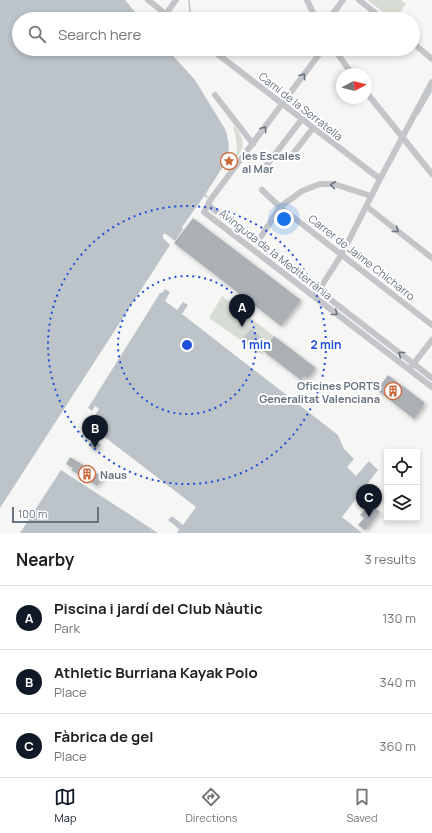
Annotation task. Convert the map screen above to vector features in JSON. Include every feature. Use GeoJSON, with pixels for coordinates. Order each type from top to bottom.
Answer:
{"type":"FeatureCollection","features":[{"type":"Feature","properties":{"kind":"street"},"geometry":{"type":"LineString","coordinates":[[148,0],[163,12]]}},
{"type":"Feature","properties":{"kind":"street"},"geometry":{"type":"LineString","coordinates":[[167,12],[176,0]]}},
{"type":"Feature","properties":{"kind":"street"},"geometry":{"type":"LineString","coordinates":[[307,0],[313,12]]}},
{"type":"Feature","properties":{"kind":"street"},"geometry":{"type":"LineString","coordinates":[[334,12],[343,0]]}},
{"type":"Feature","properties":{"kind":"street"},"geometry":{"type":"LineString","coordinates":[[359,0],[374,12]]}},
{"type":"Feature","properties":{"kind":"street"},"geometry":{"type":"LineString","coordinates":[[420,49],[432,59]]}},
{"type":"Feature","properties":{"kind":"street","name":"Camí de la Serratella"},"geometry":{"type":"LineString","coordinates":[[220,56],[380,179]]}},
{"type":"Feature","properties":{"kind":"street"},"geometry":{"type":"LineString","coordinates":[[208,205],[318,56]]}},
{"type":"Feature","properties":{"kind":"street"},"geometry":{"type":"LineString","coordinates":[[339,56],[348,68]]}},
{"type":"Feature","properties":{"kind":"street"},"geometry":{"type":"LineString","coordinates":[[315,297],[342,254],[432,82]]}},
{"type":"Feature","properties":{"kind":"street"},"geometry":{"type":"LineString","coordinates":[[215,95],[253,144]]}},
{"type":"Feature","properties":{"kind":"street"},"geometry":{"type":"LineString","coordinates":[[372,100],[432,174]]}},
{"type":"Feature","properties":{"kind":"street"},"geometry":{"type":"LineString","coordinates":[[262,171],[302,119]]}},
{"type":"Feature","properties":{"kind":"street"},"geometry":{"type":"LineString","coordinates":[[292,155],[313,128]]}},
{"type":"Feature","properties":{"kind":"street"},"geometry":{"type":"LineString","coordinates":[[257,243],[280,207],[302,191],[320,184],[334,184],[371,196]]}},
{"type":"Feature","properties":{"kind":"street","name":"Carrer de Jaime Chicharro"},"geometry":{"type":"LineString","coordinates":[[262,190],[280,207],[432,325]]}},
{"type":"Feature","properties":{"kind":"street","name":"Avinguda de la Mediterrània"},"geometry":{"type":"LineString","coordinates":[[432,378],[208,205],[204,212],[432,387]]}},
{"type":"Feature","properties":{"kind":"street"},"geometry":{"type":"LineString","coordinates":[[366,206],[432,258]]}},
{"type":"Feature","properties":{"kind":"street"},"geometry":{"type":"LineString","coordinates":[[409,370],[432,340]]}},
{"type":"Feature","properties":{"kind":"shaded area"},"geometry":{"type":"Polygon","coordinates":[[[0,0],[125,0],[135,12],[12,12],[12,56],[173,56],[195,80],[225,129],[229,146],[228,156],[205,195],[182,227],[183,229],[175,241],[166,234],[163,234],[163,238],[170,245],[0,508],[0,0]]]}},
{"type":"Feature","properties":{"kind":"shaded area"},"geometry":{"type":"Polygon","coordinates":[[[368,0],[401,0],[406,4],[400,12],[383,12],[368,0]]]}},
{"type":"Feature","properties":{"kind":"shaded area"},"geometry":{"type":"Polygon","coordinates":[[[233,127],[235,127],[242,138],[243,145],[238,156],[236,156],[237,149],[233,127]]]}},
{"type":"Feature","properties":{"kind":"shaded area"},"geometry":{"type":"Polygon","coordinates":[[[165,289],[170,292],[165,301],[177,310],[183,302],[188,305],[182,314],[338,435],[344,449],[354,459],[347,467],[356,476],[369,461],[378,470],[342,517],[362,533],[177,533],[179,529],[168,520],[172,516],[183,525],[196,507],[89,425],[99,409],[95,406],[92,411],[88,408],[160,293],[162,293],[165,289]]]}},
{"type":"Feature","properties":{"kind":"shaded area"},"geometry":{"type":"Polygon","coordinates":[[[222,296],[274,336],[262,355],[209,318],[222,296]]]}},
{"type":"Feature","properties":{"kind":"shaded area"},"geometry":{"type":"Polygon","coordinates":[[[251,329],[267,342],[260,351],[243,338],[251,329]]]}},
{"type":"Feature","properties":{"kind":"shaded area"},"geometry":{"type":"Polygon","coordinates":[[[61,470],[158,533],[20,533],[61,470]]]}},
{"type":"Feature","properties":{"kind":"building"},"geometry":{"type":"Polygon","coordinates":[[[193,218],[301,300],[281,326],[174,243],[193,218]]]}},
{"type":"Feature","properties":{"kind":"building"},"geometry":{"type":"Polygon","coordinates":[[[274,336],[316,368],[308,378],[304,376],[301,380],[263,351],[274,336]]]}},
{"type":"Feature","properties":{"kind":"building"},"geometry":{"type":"Polygon","coordinates":[[[388,375],[424,402],[424,405],[414,419],[377,390],[388,375]]]}},
{"type":"Feature","properties":{"kind":"building"},"geometry":{"type":"Polygon","coordinates":[[[93,439],[101,445],[96,451],[88,445],[93,439]]]}},
{"type":"Feature","properties":{"kind":"building","name":"Naus"},"geometry":{"type":"Polygon","coordinates":[[[70,457],[103,477],[97,486],[71,470],[73,468],[66,464],[70,457]]]}},
{"type":"Feature","properties":{"kind":"building"},"geometry":{"type":"Polygon","coordinates":[[[369,504],[380,512],[365,530],[358,525],[364,518],[360,515],[369,504]]]}},
{"type":"Feature","properties":{"kind":"waterway"},"geometry":{"type":"LineString","coordinates":[[189,0],[190,12]]}},
{"type":"Feature","properties":{"kind":"waterway"},"geometry":{"type":"LineString","coordinates":[[418,114],[432,90]]}},
{"type":"Feature","properties":{"kind":"place","name":"les Escales al Mar"},"geometry":{"type":"Point","coordinates":[229,161]}},
{"type":"Feature","properties":{"kind":"place","name":"Piscina i jardí del Club Nàutic"},"geometry":{"type":"Point","coordinates":[242,327]}},
{"type":"Feature","properties":{"kind":"place","name":"Oficines PORTS Generalitat Valenciana"},"geometry":{"type":"Point","coordinates":[393,391]}},
{"type":"Feature","properties":{"kind":"place","name":"Athletic Burriana Kayak Polo"},"geometry":{"type":"Point","coordinates":[95,448]}},
{"type":"Feature","properties":{"kind":"place","name":"Naus"},"geometry":{"type":"Point","coordinates":[87,474]}},
{"type":"Feature","properties":{"kind":"place","name":"Fàbrica de gel"},"geometry":{"type":"Point","coordinates":[369,517]}}]}
